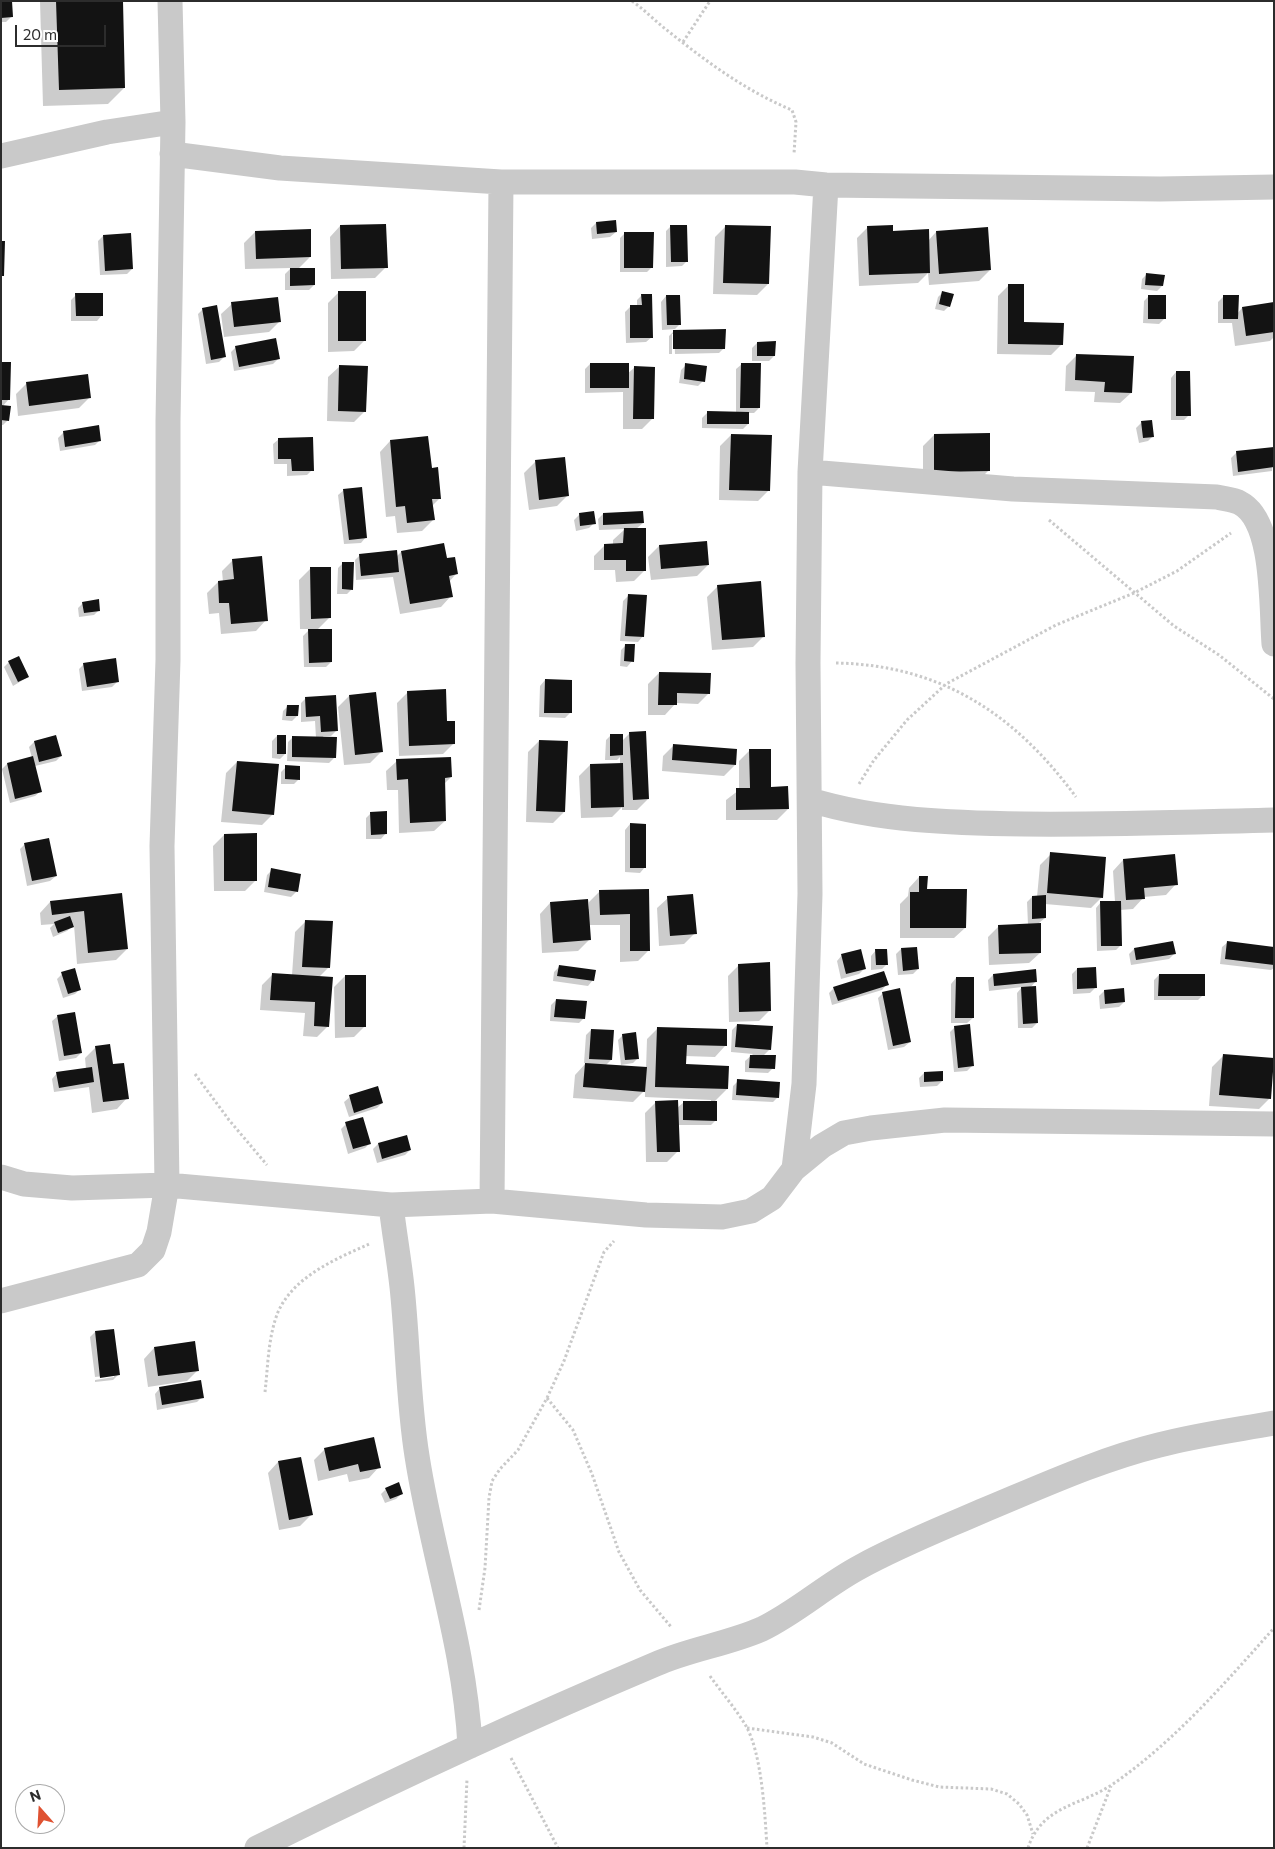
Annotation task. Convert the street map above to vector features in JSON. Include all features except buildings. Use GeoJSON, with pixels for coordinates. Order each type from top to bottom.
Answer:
{"type":"FeatureCollection","features":[{"type":"Feature","properties":{"kind":"street"},"geometry":{"type":"LineString","coordinates":[[1,1301],[138,1264],[153,1250],[159,1232],[167,1185],[162,846],[168,660],[168,421],[173,122],[170,1]]}},
{"type":"Feature","properties":{"kind":"street"},"geometry":{"type":"LineString","coordinates":[[1,156],[107,132],[173,122]]}},
{"type":"Feature","properties":{"kind":"street"},"geometry":{"type":"LineString","coordinates":[[172,154],[280,168],[501,182],[795,182],[826,185],[1160,189],[1274,187]]}},
{"type":"Feature","properties":{"kind":"street"},"geometry":{"type":"LineString","coordinates":[[492,1201],[501,182]]}},
{"type":"Feature","properties":{"kind":"street"},"geometry":{"type":"LineString","coordinates":[[794,1169],[804,1084],[810,800],[808,662],[810,472],[826,185]]}},
{"type":"Feature","properties":{"kind":"street"},"geometry":{"type":"LineString","coordinates":[[810,472],[1013,488],[1217,497],[1240,503],[1256,517],[1265,539],[1269,561],[1274,644]]}},
{"type":"Feature","properties":{"kind":"street"},"geometry":{"type":"LineString","coordinates":[[810,800],[844,810],[960,823],[1097,825],[1274,820]]}},
{"type":"Feature","properties":{"kind":"street"},"geometry":{"type":"LineString","coordinates":[[1,1177],[24,1184],[72,1188],[167,1185],[391,1204],[492,1201],[646,1215],[722,1217],[751,1211],[772,1198],[794,1169],[822,1146],[844,1133],[945,1120],[1274,1124]]}},
{"type":"Feature","properties":{"kind":"street"},"geometry":{"type":"LineString","coordinates":[[391,1204],[402,1286],[417,1455],[436,1555],[461,1656],[468,1709],[470,1746]]}},
{"type":"Feature","properties":{"kind":"street"},"geometry":{"type":"LineString","coordinates":[[257,1848],[470,1746],[659,1662],[732,1641],[762,1628],[782,1618],[860,1567],[903,1546],[1039,1487],[1119,1456],[1158,1445],[1205,1434],[1274,1423]]}},
{"type":"Feature","properties":{"kind":"path"},"geometry":{"type":"LineString","coordinates":[[632,1],[682,42],[745,88],[765,100],[792,110],[796,122],[795,182]]}},
{"type":"Feature","properties":{"kind":"path"},"geometry":{"type":"LineString","coordinates":[[682,42],[710,1]]}},
{"type":"Feature","properties":{"kind":"path"},"geometry":{"type":"LineString","coordinates":[[1013,488],[1174,626],[1219,655],[1274,699]]}},
{"type":"Feature","properties":{"kind":"path"},"geometry":{"type":"LineString","coordinates":[[844,810],[874,760],[907,720],[946,684],[1056,626],[1134,593],[1177,571],[1256,517]]}},
{"type":"Feature","properties":{"kind":"path"},"geometry":{"type":"LineString","coordinates":[[808,662],[863,664],[913,673],[946,684],[985,705],[1018,731],[1061,777],[1097,825]]}},
{"type":"Feature","properties":{"kind":"path"},"geometry":{"type":"LineString","coordinates":[[194,1072],[260,1158],[297,1197]]}},
{"type":"Feature","properties":{"kind":"path"},"geometry":{"type":"LineString","coordinates":[[478,1614],[485,1568],[489,1498],[492,1482],[500,1469],[518,1450],[547,1398],[564,1361],[604,1252],[618,1237],[646,1215]]}},
{"type":"Feature","properties":{"kind":"path"},"geometry":{"type":"LineString","coordinates":[[265,1392],[270,1345],[279,1312],[297,1286],[329,1262],[395,1233]]}},
{"type":"Feature","properties":{"kind":"path"},"geometry":{"type":"LineString","coordinates":[[547,1398],[573,1430],[592,1474],[619,1552],[640,1590],[692,1651],[747,1728],[759,1772],[767,1848]]}},
{"type":"Feature","properties":{"kind":"path"},"geometry":{"type":"LineString","coordinates":[[1028,1848],[1033,1834],[1048,1816],[1110,1786],[1140,1764],[1182,1725],[1274,1628]]}},
{"type":"Feature","properties":{"kind":"path"},"geometry":{"type":"LineString","coordinates":[[747,1728],[813,1737],[832,1744],[864,1764],[938,1787],[991,1789],[1007,1794],[1019,1804],[1027,1815],[1033,1834]]}},
{"type":"Feature","properties":{"kind":"path"},"geometry":{"type":"LineString","coordinates":[[496,1734],[525,1782],[558,1848]]}},
{"type":"Feature","properties":{"kind":"path"},"geometry":{"type":"LineString","coordinates":[[464,1848],[470,1746]]}},
{"type":"Feature","properties":{"kind":"path"},"geometry":{"type":"LineString","coordinates":[[1088,1848],[1110,1786]]}}]}
